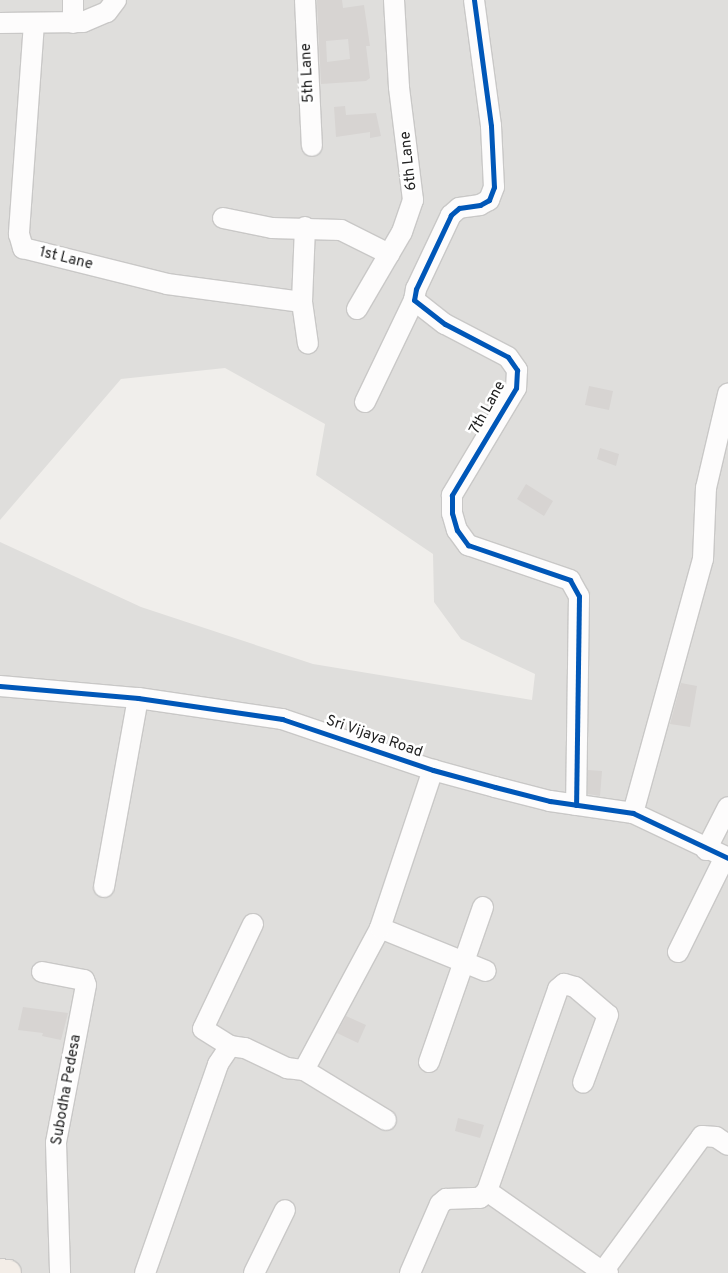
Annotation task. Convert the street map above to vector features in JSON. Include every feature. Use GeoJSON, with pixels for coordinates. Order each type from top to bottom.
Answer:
{"type":"FeatureCollection","features":[{"type":"Feature","properties":{"kind":"main road"},"geometry":{"type":"LineString","coordinates":[[0,1272],[8,1273]]}},
{"type":"Feature","properties":{"kind":"street"},"geometry":{"type":"LineString","coordinates":[[73,0],[73,23]]}},
{"type":"Feature","properties":{"kind":"street"},"geometry":{"type":"LineString","coordinates":[[0,23],[73,23],[96,19],[116,0]]}},
{"type":"Feature","properties":{"kind":"street","name":"5th Lane"},"geometry":{"type":"LineString","coordinates":[[305,0],[312,146]]}},
{"type":"Feature","properties":{"kind":"street","name":"6th Lane"},"geometry":{"type":"LineString","coordinates":[[357,309],[408,220],[414,188],[399,86],[394,0]]}},
{"type":"Feature","properties":{"kind":"street"},"geometry":{"type":"LineString","coordinates":[[365,402],[414,300],[416,289],[451,215],[459,208],[480,205],[489,200],[494,186],[491,126],[474,0]]}},
{"type":"Feature","properties":{"kind":"street","name":"1st Lane"},"geometry":{"type":"LineString","coordinates":[[34,23],[19,234],[23,248],[166,284],[302,302]]}},
{"type":"Feature","properties":{"kind":"street"},"geometry":{"type":"LineString","coordinates":[[223,218],[272,228],[305,227],[341,230],[389,254]]}},
{"type":"Feature","properties":{"kind":"street"},"geometry":{"type":"LineString","coordinates":[[305,227],[302,302],[308,344]]}},
{"type":"Feature","properties":{"kind":"street","name":"7th Lane"},"geometry":{"type":"LineString","coordinates":[[414,300],[445,324],[508,357],[517,370],[516,388],[452,495],[452,513],[457,530],[468,545],[570,580],[579,596],[576,804]]}},
{"type":"Feature","properties":{"kind":"street"},"geometry":{"type":"LineString","coordinates":[[633,813],[703,560],[706,488],[728,394]]}},
{"type":"Feature","properties":{"kind":"street","name":"Sri Vijaya Road"},"geometry":{"type":"LineString","coordinates":[[0,686],[138,698],[282,719],[433,770],[576,804],[633,813],[720,855]]}},
{"type":"Feature","properties":{"kind":"street"},"geometry":{"type":"LineString","coordinates":[[104,886],[138,698]]}},
{"type":"Feature","properties":{"kind":"street"},"geometry":{"type":"LineString","coordinates":[[304,1070],[380,928],[433,770]]}},
{"type":"Feature","properties":{"kind":"street"},"geometry":{"type":"LineString","coordinates":[[678,952],[720,855],[728,807]]}},
{"type":"Feature","properties":{"kind":"street"},"geometry":{"type":"LineString","coordinates":[[429,1062],[483,907]]}},
{"type":"Feature","properties":{"kind":"street"},"geometry":{"type":"LineString","coordinates":[[253,924],[203,1025],[205,1032],[230,1046],[245,1048],[287,1068],[304,1070],[386,1120]]}},
{"type":"Feature","properties":{"kind":"street"},"geometry":{"type":"LineString","coordinates":[[380,928],[486,970]]}},
{"type":"Feature","properties":{"kind":"street","name":"Subodha Pedesa"},"geometry":{"type":"LineString","coordinates":[[42,972],[84,980],[86,984],[56,1143],[60,1273]]}},
{"type":"Feature","properties":{"kind":"street"},"geometry":{"type":"LineString","coordinates":[[410,1273],[440,1204],[446,1199],[480,1198],[487,1191],[558,989],[564,984],[574,987],[608,1015],[584,1083]]}},
{"type":"Feature","properties":{"kind":"street"},"geometry":{"type":"LineString","coordinates":[[145,1273],[218,1064],[230,1046]]}},
{"type":"Feature","properties":{"kind":"street"},"geometry":{"type":"LineString","coordinates":[[487,1191],[606,1272],[702,1136],[716,1137],[728,1145]]}},
{"type":"Feature","properties":{"kind":"street"},"geometry":{"type":"LineString","coordinates":[[254,1273],[285,1210]]}},
{"type":"Feature","properties":{"kind":"shaded area"},"geometry":{"type":"Polygon","coordinates":[[[0,0],[728,0],[728,1273],[0,1273],[0,542],[141,607],[313,664],[532,700],[535,674],[461,639],[434,602],[433,554],[316,475],[325,424],[225,368],[121,379],[0,520],[0,0]]]}},
{"type":"Feature","properties":{"kind":"building"},"geometry":{"type":"Polygon","coordinates":[[[317,0],[342,0],[343,8],[364,5],[370,46],[366,46],[370,78],[366,81],[321,84],[317,0]],[[348,39],[326,41],[327,62],[350,59],[348,39]]]}},
{"type":"Feature","properties":{"kind":"building"},"geometry":{"type":"Polygon","coordinates":[[[345,106],[346,115],[376,113],[381,136],[370,138],[370,132],[336,137],[334,107],[345,106]]]}},
{"type":"Feature","properties":{"kind":"building"},"geometry":{"type":"Polygon","coordinates":[[[589,386],[613,391],[609,410],[585,405],[589,386]]]}},
{"type":"Feature","properties":{"kind":"building"},"geometry":{"type":"Polygon","coordinates":[[[600,448],[619,454],[616,466],[597,459],[600,448]]]}},
{"type":"Feature","properties":{"kind":"building"},"geometry":{"type":"Polygon","coordinates":[[[526,484],[553,501],[544,516],[517,499],[526,484]]]}},
{"type":"Feature","properties":{"kind":"building"},"geometry":{"type":"Polygon","coordinates":[[[681,683],[697,686],[690,727],[670,724],[681,683]]]}},
{"type":"Feature","properties":{"kind":"building"},"geometry":{"type":"Polygon","coordinates":[[[588,770],[602,771],[600,796],[588,794],[588,770]]]}},
{"type":"Feature","properties":{"kind":"building"},"geometry":{"type":"Polygon","coordinates":[[[23,1007],[68,1013],[61,1040],[42,1036],[43,1033],[18,1030],[23,1007]]]}},
{"type":"Feature","properties":{"kind":"building"},"geometry":{"type":"Polygon","coordinates":[[[346,1016],[366,1025],[358,1043],[337,1033],[346,1016]]]}},
{"type":"Feature","properties":{"kind":"building"},"geometry":{"type":"Polygon","coordinates":[[[458,1118],[484,1125],[480,1138],[455,1131],[458,1118]]]}},
{"type":"Feature","properties":{"kind":"cycle path"},"geometry":{"type":"LineString","coordinates":[[474,0],[491,126],[494,187],[489,200],[480,205],[459,208],[451,215],[416,289],[414,300],[445,324],[508,357],[517,370],[516,388],[452,495],[452,513],[457,530],[468,545],[570,580],[579,596],[576,805]]}},
{"type":"Feature","properties":{"kind":"cycle path"},"geometry":{"type":"LineString","coordinates":[[0,686],[138,698],[282,719],[433,770],[495,787],[550,801],[633,813],[728,858]]}}]}
